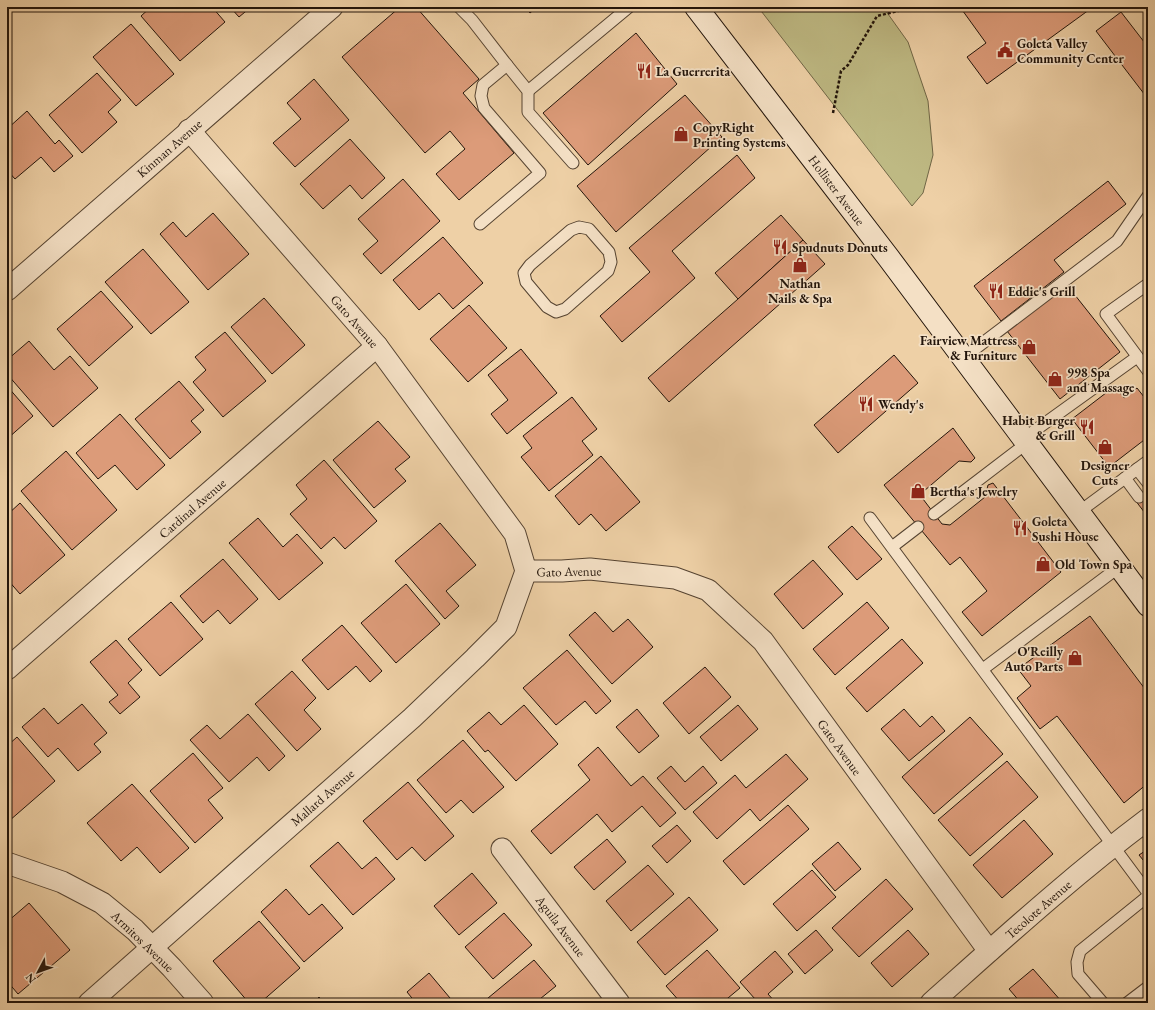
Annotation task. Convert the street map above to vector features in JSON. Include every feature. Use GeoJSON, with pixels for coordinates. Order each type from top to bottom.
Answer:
{"type":"FeatureCollection","features":[{"type":"Feature","properties":{"kind":"main road","name":"Hollister Avenue"},"geometry":{"type":"LineString","coordinates":[[696,7],[879,245],[1148,605]]}},
{"type":"Feature","properties":{"kind":"street","name":"Kinman Avenue"},"geometry":{"type":"LineString","coordinates":[[7,290],[332,7]]}},
{"type":"Feature","properties":{"kind":"street","name":"Gato Avenue"},"geometry":{"type":"LineString","coordinates":[[189,130],[377,346],[515,534],[526,571],[562,571],[590,568],[675,578],[708,590],[763,641],[989,951]]}},
{"type":"Feature","properties":{"kind":"street","name":"Cardinal Avenue"},"geometry":{"type":"LineString","coordinates":[[7,669],[377,346]]}},
{"type":"Feature","properties":{"kind":"street","name":"Mallard Avenue"},"geometry":{"type":"LineString","coordinates":[[89,1003],[412,718],[480,653],[506,627],[526,571]]}},
{"type":"Feature","properties":{"kind":"street","name":"Tecolote Avenue"},"geometry":{"type":"LineString","coordinates":[[931,1003],[989,951],[1112,846],[1148,819]]}},
{"type":"Feature","properties":{"kind":"street","name":"Aguila Avenue"},"geometry":{"type":"LineString","coordinates":[[502,850],[619,1003]]}},
{"type":"Feature","properties":{"kind":"street","name":"Armitos Avenue"},"geometry":{"type":"LineString","coordinates":[[7,863],[62,882],[102,903],[126,922],[152,947],[203,1003]]}},
{"type":"Feature","properties":{"kind":"lane"},"geometry":{"type":"LineString","coordinates":[[459,7],[472,20],[528,91],[528,112],[573,163]]}},
{"type":"Feature","properties":{"kind":"lane"},"geometry":{"type":"LineString","coordinates":[[528,91],[630,7]]}},
{"type":"Feature","properties":{"kind":"lane"},"geometry":{"type":"LineString","coordinates":[[480,224],[540,173],[484,108],[481,96],[483,85],[507,65]]}},
{"type":"Feature","properties":{"kind":"lane"},"geometry":{"type":"LineString","coordinates":[[963,358],[1117,241],[1148,196]]}},
{"type":"Feature","properties":{"kind":"lane"},"geometry":{"type":"LineString","coordinates":[[579,227],[589,229],[609,252],[610,262],[608,272],[565,309],[556,312],[547,306],[526,282],[524,273],[530,265],[571,230],[579,227]]}},
{"type":"Feature","properties":{"kind":"lane"},"geometry":{"type":"LineString","coordinates":[[1148,284],[1106,314],[1148,372]]}},
{"type":"Feature","properties":{"kind":"lane"},"geometry":{"type":"LineString","coordinates":[[934,514],[1025,441],[1137,357]]}},
{"type":"Feature","properties":{"kind":"lane"},"geometry":{"type":"LineString","coordinates":[[1079,512],[1148,461]]}},
{"type":"Feature","properties":{"kind":"lane"},"geometry":{"type":"LineString","coordinates":[[1137,469],[1148,482]]}},
{"type":"Feature","properties":{"kind":"lane"},"geometry":{"type":"LineString","coordinates":[[1125,478],[1139,497]]}},
{"type":"Feature","properties":{"kind":"lane"},"geometry":{"type":"LineString","coordinates":[[870,518],[1148,893]]}},
{"type":"Feature","properties":{"kind":"lane"},"geometry":{"type":"LineString","coordinates":[[892,547],[918,527]]}},
{"type":"Feature","properties":{"kind":"lane"},"geometry":{"type":"LineString","coordinates":[[983,669],[1119,567]]}},
{"type":"Feature","properties":{"kind":"lane"},"geometry":{"type":"LineString","coordinates":[[1103,1003],[1078,974],[1076,962],[1080,951],[1148,896]]}},
{"type":"Feature","properties":{"kind":"lane"},"geometry":{"type":"LineString","coordinates":[[1127,1003],[1148,987]]}},
{"type":"Feature","properties":{"kind":"path"},"geometry":{"type":"LineString","coordinates":[[833,113],[841,71],[848,65],[877,16],[915,7]]}},
{"type":"Feature","properties":{"kind":"shaded area"},"geometry":{"type":"Polygon","coordinates":[[[758,7],[883,7],[908,42],[928,101],[933,155],[923,193],[912,206],[758,7]]]}},
{"type":"Feature","properties":{"kind":"building"},"geometry":{"type":"Polygon","coordinates":[[[151,7],[212,7],[225,22],[180,61],[141,16],[151,7]]]}},
{"type":"Feature","properties":{"kind":"building"},"geometry":{"type":"Polygon","coordinates":[[[230,7],[251,7],[239,17],[230,7]]]}},
{"type":"Feature","properties":{"kind":"building"},"geometry":{"type":"Polygon","coordinates":[[[400,7],[416,7],[479,79],[463,93],[514,153],[459,200],[436,174],[465,149],[450,131],[425,153],[342,57],[400,7]]]}},
{"type":"Feature","properties":{"kind":"building"},"geometry":{"type":"Polygon","coordinates":[[[525,7],[537,7],[530,13],[525,7]]]}},
{"type":"Feature","properties":{"kind":"building","name":"Goleta Valley Community Center"},"geometry":{"type":"Polygon","coordinates":[[[960,7],[1093,7],[987,84],[967,57],[986,43],[960,7]]]}},
{"type":"Feature","properties":{"kind":"building"},"geometry":{"type":"Polygon","coordinates":[[[1121,12],[1148,47],[1148,99],[1096,31],[1121,12]]]}},
{"type":"Feature","properties":{"kind":"building"},"geometry":{"type":"Polygon","coordinates":[[[131,24],[174,74],[136,106],[93,57],[131,24]]]}},
{"type":"Feature","properties":{"kind":"building"},"geometry":{"type":"Polygon","coordinates":[[[636,33],[677,84],[588,165],[543,113],[636,33]]]}},
{"type":"Feature","properties":{"kind":"building"},"geometry":{"type":"Polygon","coordinates":[[[97,73],[121,100],[108,112],[117,122],[82,153],[49,115],[97,73]]]}},
{"type":"Feature","properties":{"kind":"building"},"geometry":{"type":"Polygon","coordinates":[[[314,79],[349,120],[295,167],[273,143],[301,119],[287,103],[314,79]]]}},
{"type":"Feature","properties":{"kind":"building"},"geometry":{"type":"Polygon","coordinates":[[[685,95],[722,137],[616,232],[577,186],[685,95]]]}},
{"type":"Feature","properties":{"kind":"building"},"geometry":{"type":"Polygon","coordinates":[[[27,111],[55,144],[59,140],[73,156],[54,172],[41,157],[15,179],[7,170],[7,129],[27,111]]]}},
{"type":"Feature","properties":{"kind":"building"},"geometry":{"type":"Polygon","coordinates":[[[350,139],[385,178],[362,199],[350,185],[323,209],[300,184],[350,139]]]}},
{"type":"Feature","properties":{"kind":"building"},"geometry":{"type":"Polygon","coordinates":[[[737,155],[755,178],[672,251],[695,278],[622,342],[600,316],[650,272],[629,248],[737,155]]]}},
{"type":"Feature","properties":{"kind":"building"},"geometry":{"type":"Polygon","coordinates":[[[403,179],[440,221],[381,274],[363,254],[378,241],[358,219],[403,179]]]}},
{"type":"Feature","properties":{"kind":"building"},"geometry":{"type":"Polygon","coordinates":[[[1108,181],[1126,204],[1054,260],[1064,272],[1001,321],[974,286],[1108,181]]]}},
{"type":"Feature","properties":{"kind":"building"},"geometry":{"type":"Polygon","coordinates":[[[213,213],[249,254],[208,290],[160,234],[173,222],[186,237],[213,213]]]}},
{"type":"Feature","properties":{"kind":"building"},"geometry":{"type":"Polygon","coordinates":[[[781,215],[803,240],[738,299],[715,273],[781,215]]]}},
{"type":"Feature","properties":{"kind":"building"},"geometry":{"type":"Polygon","coordinates":[[[443,237],[483,283],[453,309],[439,293],[419,310],[393,280],[443,237]]]}},
{"type":"Feature","properties":{"kind":"building"},"geometry":{"type":"Polygon","coordinates":[[[803,240],[825,264],[669,402],[648,378],[803,240]]]}},
{"type":"Feature","properties":{"kind":"building"},"geometry":{"type":"Polygon","coordinates":[[[143,249],[189,302],[151,334],[105,282],[143,249]]]}},
{"type":"Feature","properties":{"kind":"building"},"geometry":{"type":"Polygon","coordinates":[[[1067,285],[1120,352],[1060,399],[1007,331],[1067,285]]]}},
{"type":"Feature","properties":{"kind":"building"},"geometry":{"type":"Polygon","coordinates":[[[101,291],[133,327],[89,366],[57,329],[101,291]]]}},
{"type":"Feature","properties":{"kind":"building"},"geometry":{"type":"Polygon","coordinates":[[[264,298],[305,345],[272,374],[231,327],[264,298]]]}},
{"type":"Feature","properties":{"kind":"building"},"geometry":{"type":"Polygon","coordinates":[[[469,305],[507,348],[468,382],[430,339],[469,305]]]}},
{"type":"Feature","properties":{"kind":"building"},"geometry":{"type":"Polygon","coordinates":[[[225,332],[266,381],[223,417],[193,382],[206,370],[195,357],[225,332]]]}},
{"type":"Feature","properties":{"kind":"building"},"geometry":{"type":"Polygon","coordinates":[[[29,341],[54,370],[70,356],[98,388],[53,427],[7,374],[7,360],[29,341]]]}},
{"type":"Feature","properties":{"kind":"building"},"geometry":{"type":"Polygon","coordinates":[[[521,349],[557,393],[507,434],[491,414],[508,400],[488,375],[521,349]]]}},
{"type":"Feature","properties":{"kind":"building"},"geometry":{"type":"Polygon","coordinates":[[[894,355],[918,383],[838,453],[814,425],[894,355]]]}},
{"type":"Feature","properties":{"kind":"building"},"geometry":{"type":"Polygon","coordinates":[[[179,381],[204,410],[191,421],[201,432],[170,459],[135,419],[179,381]]]}},
{"type":"Feature","properties":{"kind":"building"},"geometry":{"type":"Polygon","coordinates":[[[7,386],[33,416],[7,439],[7,386]]]}},
{"type":"Feature","properties":{"kind":"building"},"geometry":{"type":"Polygon","coordinates":[[[1115,386],[1124,398],[1137,388],[1148,402],[1148,437],[1109,467],[1072,419],[1115,386]]]}},
{"type":"Feature","properties":{"kind":"building"},"geometry":{"type":"Polygon","coordinates":[[[572,397],[597,429],[582,441],[593,455],[549,491],[521,457],[532,448],[523,436],[572,397]]]}},
{"type":"Feature","properties":{"kind":"building"},"geometry":{"type":"Polygon","coordinates":[[[120,414],[165,465],[137,490],[115,465],[98,479],[76,453],[120,414]]]}},
{"type":"Feature","properties":{"kind":"building"},"geometry":{"type":"Polygon","coordinates":[[[378,421],[410,457],[395,469],[406,481],[374,508],[333,460],[378,421]]]}},
{"type":"Feature","properties":{"kind":"building"},"geometry":{"type":"Polygon","coordinates":[[[953,428],[975,458],[971,462],[959,461],[924,491],[923,499],[942,524],[950,525],[985,497],[988,485],[993,483],[1061,572],[982,636],[962,612],[987,591],[960,557],[950,565],[884,485],[953,428]]]}},
{"type":"Feature","properties":{"kind":"building"},"geometry":{"type":"Polygon","coordinates":[[[66,451],[117,510],[72,550],[21,491],[66,451]]]}},
{"type":"Feature","properties":{"kind":"building"},"geometry":{"type":"Polygon","coordinates":[[[601,456],[640,502],[606,531],[591,514],[579,525],[555,496],[601,456]]]}},
{"type":"Feature","properties":{"kind":"building"},"geometry":{"type":"Polygon","coordinates":[[[324,460],[377,521],[345,549],[334,537],[321,549],[290,514],[307,499],[296,485],[324,460]]]}},
{"type":"Feature","properties":{"kind":"building"},"geometry":{"type":"Polygon","coordinates":[[[1148,489],[1148,517],[1135,500],[1148,489]]]}},
{"type":"Feature","properties":{"kind":"building"},"geometry":{"type":"Polygon","coordinates":[[[20,503],[65,555],[20,594],[7,579],[7,515],[20,503]]]}},
{"type":"Feature","properties":{"kind":"building"},"geometry":{"type":"Polygon","coordinates":[[[258,518],[283,547],[297,534],[323,563],[279,600],[229,543],[258,518]]]}},
{"type":"Feature","properties":{"kind":"building"},"geometry":{"type":"Polygon","coordinates":[[[440,523],[476,565],[446,591],[459,606],[445,619],[395,561],[440,523]]]}},
{"type":"Feature","properties":{"kind":"building"},"geometry":{"type":"Polygon","coordinates":[[[852,526],[882,559],[857,580],[828,547],[852,526]]]}},
{"type":"Feature","properties":{"kind":"building"},"geometry":{"type":"Polygon","coordinates":[[[223,559],[258,599],[230,624],[218,610],[203,623],[180,596],[223,559]]]}},
{"type":"Feature","properties":{"kind":"building"},"geometry":{"type":"Polygon","coordinates":[[[813,560],[843,594],[803,629],[774,594],[813,560]]]}},
{"type":"Feature","properties":{"kind":"building"},"geometry":{"type":"Polygon","coordinates":[[[406,584],[440,624],[396,663],[361,623],[406,584]]]}},
{"type":"Feature","properties":{"kind":"building"},"geometry":{"type":"Polygon","coordinates":[[[171,602],[203,639],[160,676],[128,639],[171,602]]]}},
{"type":"Feature","properties":{"kind":"building"},"geometry":{"type":"Polygon","coordinates":[[[867,602],[889,628],[835,675],[813,649],[867,602]]]}},
{"type":"Feature","properties":{"kind":"building"},"geometry":{"type":"Polygon","coordinates":[[[595,612],[613,632],[628,619],[653,647],[612,684],[569,635],[595,612]]]}},
{"type":"Feature","properties":{"kind":"building"},"geometry":{"type":"Polygon","coordinates":[[[1090,616],[1148,693],[1148,783],[1124,803],[1057,716],[1040,729],[1017,698],[1031,686],[1018,669],[1090,616]]]}},
{"type":"Feature","properties":{"kind":"building"},"geometry":{"type":"Polygon","coordinates":[[[342,625],[382,671],[370,682],[356,666],[328,690],[302,660],[342,625]]]}},
{"type":"Feature","properties":{"kind":"building"},"geometry":{"type":"Polygon","coordinates":[[[902,639],[923,663],[867,712],[846,688],[902,639]]]}},
{"type":"Feature","properties":{"kind":"building"},"geometry":{"type":"Polygon","coordinates":[[[116,640],[142,670],[128,683],[140,697],[120,714],[109,702],[118,695],[90,662],[116,640]]]}},
{"type":"Feature","properties":{"kind":"building"},"geometry":{"type":"Polygon","coordinates":[[[567,650],[611,701],[596,714],[585,701],[556,725],[523,688],[567,650]]]}},
{"type":"Feature","properties":{"kind":"building"},"geometry":{"type":"Polygon","coordinates":[[[705,667],[731,697],[689,734],[663,703],[705,667]]]}},
{"type":"Feature","properties":{"kind":"building"},"geometry":{"type":"Polygon","coordinates":[[[292,671],[316,698],[304,710],[321,729],[297,751],[255,704],[292,671]]]}},
{"type":"Feature","properties":{"kind":"building"},"geometry":{"type":"Polygon","coordinates":[[[82,704],[107,733],[94,744],[101,752],[78,771],[58,748],[48,757],[22,727],[44,708],[58,724],[82,704]]]}},
{"type":"Feature","properties":{"kind":"building"},"geometry":{"type":"Polygon","coordinates":[[[524,705],[558,744],[516,781],[488,750],[485,752],[467,731],[489,712],[501,725],[524,705]]]}},
{"type":"Feature","properties":{"kind":"building"},"geometry":{"type":"Polygon","coordinates":[[[738,705],[758,729],[721,761],[700,737],[738,705]]]}},
{"type":"Feature","properties":{"kind":"building"},"geometry":{"type":"Polygon","coordinates":[[[637,709],[659,736],[639,753],[616,727],[637,709]]]}},
{"type":"Feature","properties":{"kind":"building"},"geometry":{"type":"Polygon","coordinates":[[[904,709],[920,727],[932,716],[945,731],[909,761],[881,729],[904,709]]]}},
{"type":"Feature","properties":{"kind":"building"},"geometry":{"type":"Polygon","coordinates":[[[248,714],[285,756],[269,771],[257,757],[229,782],[190,740],[207,725],[220,739],[248,714]]]}},
{"type":"Feature","properties":{"kind":"building"},"geometry":{"type":"Polygon","coordinates":[[[970,717],[1003,754],[934,814],[902,777],[970,717]]]}},
{"type":"Feature","properties":{"kind":"building"},"geometry":{"type":"Polygon","coordinates":[[[17,737],[55,781],[9,821],[7,819],[7,746],[17,737]]]}},
{"type":"Feature","properties":{"kind":"building"},"geometry":{"type":"Polygon","coordinates":[[[463,740],[504,787],[473,813],[461,800],[446,813],[417,780],[463,740]]]}},
{"type":"Feature","properties":{"kind":"building"},"geometry":{"type":"Polygon","coordinates":[[[598,747],[631,786],[643,776],[676,813],[660,827],[642,806],[612,832],[597,814],[551,854],[531,831],[590,780],[578,765],[598,747]]]}},
{"type":"Feature","properties":{"kind":"building"},"geometry":{"type":"Polygon","coordinates":[[[193,753],[223,788],[208,800],[223,818],[195,843],[150,791],[193,753]]]}},
{"type":"Feature","properties":{"kind":"building"},"geometry":{"type":"Polygon","coordinates":[[[786,754],[808,779],[760,821],[750,809],[717,839],[693,812],[735,775],[746,788],[786,754]]]}},
{"type":"Feature","properties":{"kind":"building"},"geometry":{"type":"Polygon","coordinates":[[[1007,761],[1038,797],[970,856],[938,820],[1007,761]]]}},
{"type":"Feature","properties":{"kind":"building"},"geometry":{"type":"Polygon","coordinates":[[[671,766],[685,782],[703,766],[717,783],[685,810],[657,778],[671,766]]]}},
{"type":"Feature","properties":{"kind":"building"},"geometry":{"type":"Polygon","coordinates":[[[408,782],[454,836],[425,861],[412,847],[397,860],[363,821],[408,782]]]}},
{"type":"Feature","properties":{"kind":"building"},"geometry":{"type":"Polygon","coordinates":[[[132,784],[189,848],[160,873],[137,847],[121,861],[87,823],[132,784]]]}},
{"type":"Feature","properties":{"kind":"building"},"geometry":{"type":"Polygon","coordinates":[[[788,805],[809,829],[744,885],[723,861],[788,805]]]}},
{"type":"Feature","properties":{"kind":"building"},"geometry":{"type":"Polygon","coordinates":[[[1024,820],[1053,854],[1002,898],[973,865],[1024,820]]]}},
{"type":"Feature","properties":{"kind":"building"},"geometry":{"type":"Polygon","coordinates":[[[677,825],[691,841],[667,863],[652,846],[677,825]]]}},
{"type":"Feature","properties":{"kind":"building"},"geometry":{"type":"Polygon","coordinates":[[[607,839],[626,862],[594,890],[574,867],[607,839]]]}},
{"type":"Feature","properties":{"kind":"building"},"geometry":{"type":"Polygon","coordinates":[[[338,842],[362,869],[376,857],[395,879],[353,915],[310,866],[338,842]]]}},
{"type":"Feature","properties":{"kind":"building"},"geometry":{"type":"Polygon","coordinates":[[[838,842],[861,869],[835,891],[812,864],[838,842]]]}},
{"type":"Feature","properties":{"kind":"building"},"geometry":{"type":"Polygon","coordinates":[[[1148,849],[1148,866],[1139,855],[1148,849]]]}},
{"type":"Feature","properties":{"kind":"building"},"geometry":{"type":"Polygon","coordinates":[[[648,865],[674,894],[631,931],[606,901],[648,865]]]}},
{"type":"Feature","properties":{"kind":"building"},"geometry":{"type":"Polygon","coordinates":[[[812,870],[836,897],[797,931],[773,904],[812,870]]]}},
{"type":"Feature","properties":{"kind":"building"},"geometry":{"type":"Polygon","coordinates":[[[472,873],[497,903],[459,935],[434,906],[472,873]]]}},
{"type":"Feature","properties":{"kind":"building"},"geometry":{"type":"Polygon","coordinates":[[[886,879],[913,909],[859,957],[832,928],[886,879]]]}},
{"type":"Feature","properties":{"kind":"building"},"geometry":{"type":"Polygon","coordinates":[[[286,889],[309,915],[322,904],[343,928],[304,962],[261,912],[286,889]]]}},
{"type":"Feature","properties":{"kind":"building"},"geometry":{"type":"Polygon","coordinates":[[[689,897],[718,930],[665,975],[637,942],[689,897]]]}},
{"type":"Feature","properties":{"kind":"building"},"geometry":{"type":"Polygon","coordinates":[[[29,903],[70,950],[18,994],[7,981],[7,922],[29,903]]]}},
{"type":"Feature","properties":{"kind":"building"},"geometry":{"type":"Polygon","coordinates":[[[504,913],[532,945],[493,979],[465,947],[504,913]]]}},
{"type":"Feature","properties":{"kind":"building"},"geometry":{"type":"Polygon","coordinates":[[[259,921],[300,968],[260,1003],[249,1003],[213,961],[259,921]]]}},
{"type":"Feature","properties":{"kind":"building"},"geometry":{"type":"Polygon","coordinates":[[[816,930],[833,950],[805,974],[788,954],[816,930]]]}},
{"type":"Feature","properties":{"kind":"building"},"geometry":{"type":"Polygon","coordinates":[[[908,930],[929,954],[892,987],[871,963],[908,930]]]}},
{"type":"Feature","properties":{"kind":"building"},"geometry":{"type":"Polygon","coordinates":[[[707,950],[740,988],[722,1003],[681,1003],[666,986],[707,950]]]}},
{"type":"Feature","properties":{"kind":"building"},"geometry":{"type":"Polygon","coordinates":[[[775,951],[793,972],[768,994],[776,1003],[750,1003],[755,999],[740,982],[775,951]]]}},
{"type":"Feature","properties":{"kind":"building"},"geometry":{"type":"Polygon","coordinates":[[[534,960],[556,986],[535,1003],[482,1003],[534,960]]]}},
{"type":"Feature","properties":{"kind":"building"},"geometry":{"type":"Polygon","coordinates":[[[1033,969],[1062,1002],[1061,1003],[1021,1003],[1009,989],[1033,969]]]}},
{"type":"Feature","properties":{"kind":"building"},"geometry":{"type":"Polygon","coordinates":[[[429,973],[450,998],[444,1003],[416,1003],[407,992],[429,973]]]}},
{"type":"Feature","properties":{"kind":"building"},"geometry":{"type":"Polygon","coordinates":[[[319,997],[324,1003],[313,1003],[319,997]]]}},
{"type":"Feature","properties":{"kind":"place","name":"Goleta Valley Community Center"},"geometry":{"type":"Point","coordinates":[1005,50]}},
{"type":"Feature","properties":{"kind":"place","name":"La Guerrerita"},"geometry":{"type":"Point","coordinates":[644,71]}},
{"type":"Feature","properties":{"kind":"place","name":"CopyRight Printing Systems"},"geometry":{"type":"Point","coordinates":[681,134]}},
{"type":"Feature","properties":{"kind":"place","name":"Spudnuts Donuts"},"geometry":{"type":"Point","coordinates":[780,247]}},
{"type":"Feature","properties":{"kind":"place","name":"Nathan Nails & Spa"},"geometry":{"type":"Point","coordinates":[800,265]}},
{"type":"Feature","properties":{"kind":"place","name":"Eddie's Grill"},"geometry":{"type":"Point","coordinates":[996,291]}},
{"type":"Feature","properties":{"kind":"place","name":"Fairview Mattress & Furniture"},"geometry":{"type":"Point","coordinates":[1029,347]}},
{"type":"Feature","properties":{"kind":"place","name":"998 Spa and Massage"},"geometry":{"type":"Point","coordinates":[1055,379]}},
{"type":"Feature","properties":{"kind":"place","name":"Wendy's"},"geometry":{"type":"Point","coordinates":[866,404]}},
{"type":"Feature","properties":{"kind":"place","name":"Habit Burger & Grill"},"geometry":{"type":"Point","coordinates":[1087,427]}},
{"type":"Feature","properties":{"kind":"place","name":"Designer Cuts"},"geometry":{"type":"Point","coordinates":[1105,447]}},
{"type":"Feature","properties":{"kind":"place","name":"Bertha's Jewelry"},"geometry":{"type":"Point","coordinates":[918,491]}},
{"type":"Feature","properties":{"kind":"place","name":"Goleta Sushi House"},"geometry":{"type":"Point","coordinates":[1020,528]}},
{"type":"Feature","properties":{"kind":"place","name":"Old Town Spa"},"geometry":{"type":"Point","coordinates":[1043,564]}},
{"type":"Feature","properties":{"kind":"place","name":"O'Reilly Auto Parts"},"geometry":{"type":"Point","coordinates":[1075,658]}}]}
